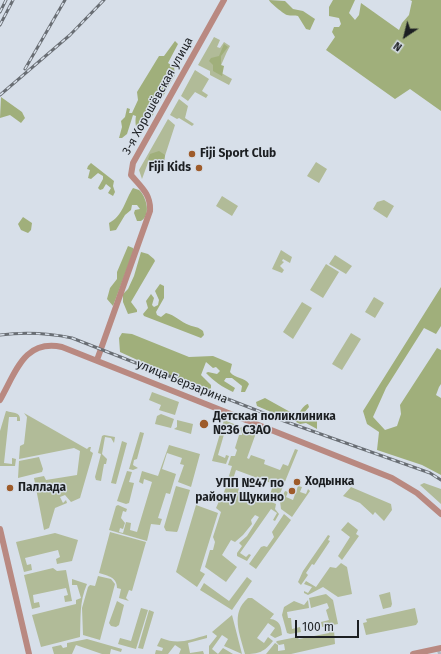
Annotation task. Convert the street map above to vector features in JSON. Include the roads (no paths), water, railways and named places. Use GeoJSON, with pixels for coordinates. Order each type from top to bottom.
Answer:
{"type":"FeatureCollection","features":[{"type":"Feature","properties":{"kind":"street","name":"3-я Хорошёвская улица"},"geometry":{"type":"LineString","coordinates":[[97,360],[150,211],[149,201],[144,188],[131,176],[133,163],[224,0]]}},
{"type":"Feature","properties":{"kind":"street","name":"улица Берзарина"},"geometry":{"type":"LineString","coordinates":[[0,400],[28,353],[43,345],[62,347],[392,478],[417,493],[441,514]]}},
{"type":"Feature","properties":{"kind":"street"},"geometry":{"type":"LineString","coordinates":[[0,529],[29,654]]}},
{"type":"Feature","properties":{"kind":"street"},"geometry":{"type":"LineString","coordinates":[[414,654],[441,648]]}},
{"type":"Feature","properties":{"kind":"railway"},"geometry":{"type":"LineString","coordinates":[[0,12],[6,0]]}},
{"type":"Feature","properties":{"kind":"railway"},"geometry":{"type":"LineString","coordinates":[[0,25],[13,0]]}},
{"type":"Feature","properties":{"kind":"railway"},"geometry":{"type":"LineString","coordinates":[[25,69],[65,0]]}},
{"type":"Feature","properties":{"kind":"railway"},"geometry":{"type":"LineString","coordinates":[[0,95],[70,35],[104,0]]}},
{"type":"Feature","properties":{"kind":"railway"},"geometry":{"type":"LineString","coordinates":[[0,335],[36,334],[72,338],[284,421],[430,473],[441,480]]}},
{"type":"Feature","properties":{"kind":"place","name":"Fiji Sport Club"},"geometry":{"type":"Point","coordinates":[192,154]}},
{"type":"Feature","properties":{"kind":"place","name":"Fiji Kids"},"geometry":{"type":"Point","coordinates":[199,168]}},
{"type":"Feature","properties":{"kind":"place","name":"Детская поликлиника №36 СЗАО"},"geometry":{"type":"Point","coordinates":[204,424]}},
{"type":"Feature","properties":{"kind":"place","name":"Ходынка"},"geometry":{"type":"Point","coordinates":[297,482]}},
{"type":"Feature","properties":{"kind":"place","name":"Паллада"},"geometry":{"type":"Point","coordinates":[10,488]}},
{"type":"Feature","properties":{"kind":"place","name":"УПП №47 по району Щукино"},"geometry":{"type":"Point","coordinates":[292,491]}}]}
